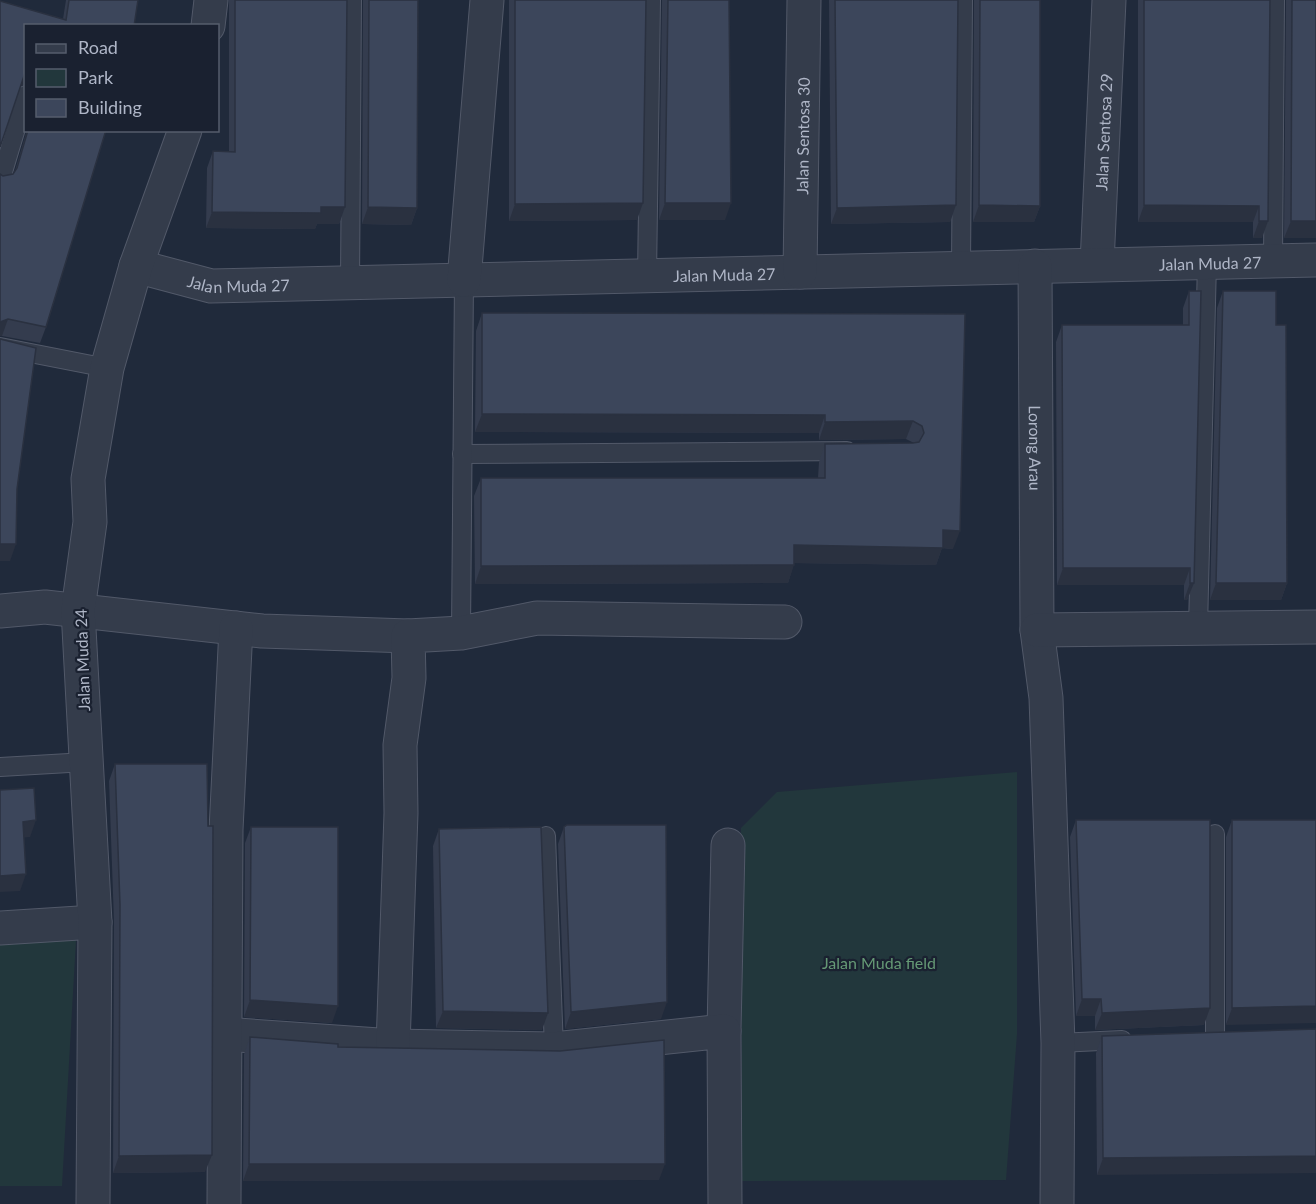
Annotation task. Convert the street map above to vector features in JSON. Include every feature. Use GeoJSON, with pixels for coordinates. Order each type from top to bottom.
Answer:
{"type":"FeatureCollection","features":[{"type":"Feature","properties":{"kind":"street"},"geometry":{"type":"LineString","coordinates":[[208,24],[211,0]]}},
{"type":"Feature","properties":{"kind":"street"},"geometry":{"type":"LineString","coordinates":[[464,280],[487,0]]}},
{"type":"Feature","properties":{"kind":"street","name":"Jalan Sentosa 30"},"geometry":{"type":"LineString","coordinates":[[800,272],[804,0]]}},
{"type":"Feature","properties":{"kind":"street","name":"Jalan Sentosa 29"},"geometry":{"type":"LineString","coordinates":[[1097,264],[1109,0]]}},
{"type":"Feature","properties":{"kind":"street","name":"Jalan Muda 24"},"geometry":{"type":"LineString","coordinates":[[93,1204],[95,922],[78,610],[90,522],[88,479],[107,368],[136,266],[184,132]]}},
{"type":"Feature","properties":{"kind":"street","name":"Jalan Muda 27"},"geometry":{"type":"LineString","coordinates":[[136,266],[212,286],[1316,260]]}},
{"type":"Feature","properties":{"kind":"street","name":"Lorong Arau"},"geometry":{"type":"LineString","coordinates":[[1035,266],[1036,630],[1046,698],[1058,1043],[1057,1204]]}},
{"type":"Feature","properties":{"kind":"street"},"geometry":{"type":"LineString","coordinates":[[0,611],[45,607],[262,631],[408,636],[461,633],[537,618],[785,622]]}},
{"type":"Feature","properties":{"kind":"street"},"geometry":{"type":"LineString","coordinates":[[1036,630],[1316,627]]}},
{"type":"Feature","properties":{"kind":"street"},"geometry":{"type":"LineString","coordinates":[[224,1204],[223,1034],[226,830],[236,628]]}},
{"type":"Feature","properties":{"kind":"street"},"geometry":{"type":"LineString","coordinates":[[393,1046],[402,813],[400,745],[409,678],[408,636]]}},
{"type":"Feature","properties":{"kind":"street"},"geometry":{"type":"LineString","coordinates":[[725,1204],[724,1031],[728,845]]}},
{"type":"Feature","properties":{"kind":"street"},"geometry":{"type":"LineString","coordinates":[[0,928],[95,922]]}},
{"type":"Feature","properties":{"kind":"street"},"geometry":{"type":"LineString","coordinates":[[223,1034],[393,1046],[554,1049],[724,1031]]}},
{"type":"Feature","properties":{"kind":"lane"},"geometry":{"type":"LineString","coordinates":[[350,282],[352,0]]}},
{"type":"Feature","properties":{"kind":"lane"},"geometry":{"type":"LineString","coordinates":[[647,276],[651,0]]}},
{"type":"Feature","properties":{"kind":"lane"},"geometry":{"type":"LineString","coordinates":[[961,268],[963,0]]}},
{"type":"Feature","properties":{"kind":"lane"},"geometry":{"type":"LineString","coordinates":[[1273,261],[1275,0]]}},
{"type":"Feature","properties":{"kind":"lane"},"geometry":{"type":"LineString","coordinates":[[0,182],[24,102]]}},
{"type":"Feature","properties":{"kind":"lane"},"geometry":{"type":"LineString","coordinates":[[1198,628],[1207,262]]}},
{"type":"Feature","properties":{"kind":"lane"},"geometry":{"type":"LineString","coordinates":[[461,633],[464,280]]}},
{"type":"Feature","properties":{"kind":"lane"},"geometry":{"type":"LineString","coordinates":[[0,347],[107,368]]}},
{"type":"Feature","properties":{"kind":"lane"},"geometry":{"type":"LineString","coordinates":[[462,454],[860,451]]}},
{"type":"Feature","properties":{"kind":"lane"},"geometry":{"type":"LineString","coordinates":[[0,767],[86,762]]}},
{"type":"Feature","properties":{"kind":"lane"},"geometry":{"type":"LineString","coordinates":[[1215,834],[1215,1036]]}},
{"type":"Feature","properties":{"kind":"lane"},"geometry":{"type":"LineString","coordinates":[[546,836],[554,1049]]}},
{"type":"Feature","properties":{"kind":"lane"},"geometry":{"type":"LineString","coordinates":[[1192,1037],[1237,1035]]}},
{"type":"Feature","properties":{"kind":"lane"},"geometry":{"type":"LineString","coordinates":[[1058,1043],[1136,1040]]}},
{"type":"Feature","properties":{"kind":"green space","name":"Jalan Muda field"},"geometry":{"type":"Polygon","coordinates":[[[1017,772],[1017,1034],[1006,1180],[742,1181],[741,828],[777,792],[1017,772]]]}},
{"type":"Feature","properties":{"kind":"green space"},"geometry":{"type":"Polygon","coordinates":[[[76,940],[62,1186],[0,1186],[0,944],[76,940]]]}},
{"type":"Feature","properties":{"kind":"building"},"geometry":{"type":"Polygon","coordinates":[[[69,0],[138,0],[134,24],[24,24],[24,76],[0,147],[0,1],[66,20],[69,0]]]}},
{"type":"Feature","properties":{"kind":"building"},"geometry":{"type":"Polygon","coordinates":[[[235,0],[347,0],[345,207],[321,207],[321,213],[212,212],[213,151],[235,152],[235,0]]]}},
{"type":"Feature","properties":{"kind":"building"},"geometry":{"type":"Polygon","coordinates":[[[369,0],[418,0],[417,208],[368,207],[369,0]]]}},
{"type":"Feature","properties":{"kind":"building"},"geometry":{"type":"Polygon","coordinates":[[[515,0],[646,0],[643,203],[515,204],[515,0]]]}},
{"type":"Feature","properties":{"kind":"building"},"geometry":{"type":"Polygon","coordinates":[[[668,0],[729,0],[731,203],[665,203],[668,0]]]}},
{"type":"Feature","properties":{"kind":"building"},"geometry":{"type":"Polygon","coordinates":[[[835,0],[958,0],[956,205],[837,208],[835,0]]]}},
{"type":"Feature","properties":{"kind":"building"},"geometry":{"type":"Polygon","coordinates":[[[980,0],[1040,0],[1040,206],[979,205],[980,0]]]}},
{"type":"Feature","properties":{"kind":"building"},"geometry":{"type":"Polygon","coordinates":[[[1144,0],[1270,0],[1268,221],[1259,221],[1259,206],[1144,205],[1144,0]]]}},
{"type":"Feature","properties":{"kind":"building"},"geometry":{"type":"Polygon","coordinates":[[[1292,0],[1316,0],[1316,221],[1291,221],[1292,0]]]}},
{"type":"Feature","properties":{"kind":"building"},"geometry":{"type":"Polygon","coordinates":[[[27,132],[105,132],[46,327],[8,319],[0,322],[0,174],[3,176],[13,174],[17,168],[27,132]]]}},
{"type":"Feature","properties":{"kind":"building"},"geometry":{"type":"Polygon","coordinates":[[[1189,291],[1201,291],[1194,583],[1190,583],[1190,568],[1063,568],[1062,325],[1189,325],[1189,291]]]}},
{"type":"Feature","properties":{"kind":"building"},"geometry":{"type":"Polygon","coordinates":[[[1223,291],[1276,291],[1276,325],[1286,325],[1287,583],[1216,583],[1223,291]]]}},
{"type":"Feature","properties":{"kind":"building"},"geometry":{"type":"Polygon","coordinates":[[[482,313],[965,314],[960,531],[943,530],[943,548],[794,545],[794,565],[481,566],[481,478],[825,478],[825,444],[913,443],[919,442],[924,433],[922,426],[913,421],[825,422],[825,415],[482,414],[482,313]]]}},
{"type":"Feature","properties":{"kind":"building"},"geometry":{"type":"Polygon","coordinates":[[[0,339],[36,348],[17,489],[16,544],[0,544],[0,339]]]}},
{"type":"Feature","properties":{"kind":"building"},"geometry":{"type":"Polygon","coordinates":[[[115,764],[207,764],[208,826],[213,826],[212,1155],[119,1156],[120,905],[115,764]]]}},
{"type":"Feature","properties":{"kind":"building"},"geometry":{"type":"Polygon","coordinates":[[[34,788],[36,820],[23,822],[26,874],[0,876],[0,790],[34,788]]]}},
{"type":"Feature","properties":{"kind":"building"},"geometry":{"type":"Polygon","coordinates":[[[1076,820],[1210,820],[1210,1008],[1102,1013],[1101,999],[1082,999],[1076,820]]]}},
{"type":"Feature","properties":{"kind":"building"},"geometry":{"type":"Polygon","coordinates":[[[1232,820],[1316,820],[1316,1006],[1232,1008],[1232,820]]]}},
{"type":"Feature","properties":{"kind":"building"},"geometry":{"type":"Polygon","coordinates":[[[567,825],[666,825],[667,1002],[571,1012],[564,827],[567,825]]]}},
{"type":"Feature","properties":{"kind":"building"},"geometry":{"type":"Polygon","coordinates":[[[251,827],[338,827],[338,1006],[250,1000],[251,827]]]}},
{"type":"Feature","properties":{"kind":"building"},"geometry":{"type":"Polygon","coordinates":[[[541,827],[548,1013],[443,1011],[439,829],[541,827]]]}},
{"type":"Feature","properties":{"kind":"building"},"geometry":{"type":"Polygon","coordinates":[[[1316,1029],[1316,1156],[1103,1158],[1102,1036],[1316,1029]]]}},
{"type":"Feature","properties":{"kind":"building"},"geometry":{"type":"Polygon","coordinates":[[[250,1037],[338,1044],[338,1047],[560,1051],[664,1040],[665,1164],[249,1164],[250,1037]]]}}]}
